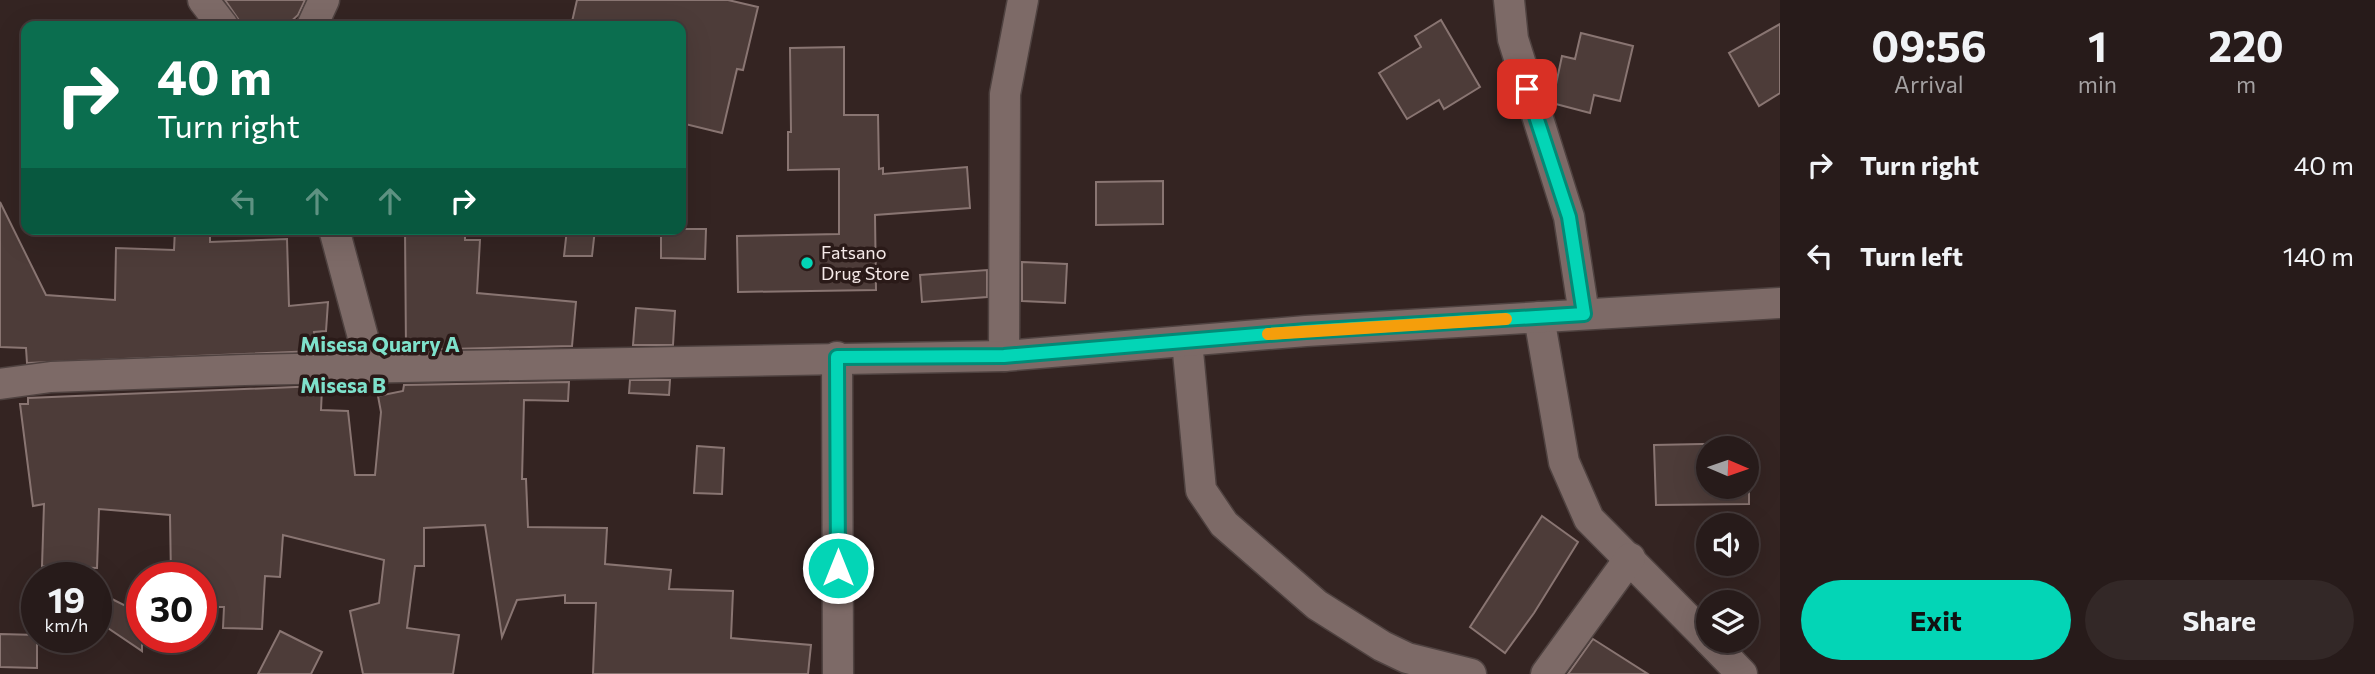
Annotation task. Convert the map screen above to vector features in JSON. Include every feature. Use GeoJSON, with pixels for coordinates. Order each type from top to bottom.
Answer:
{"type":"FeatureCollection","features":[{"type":"Feature","properties":{"kind":"street"},"geometry":{"type":"LineString","coordinates":[[202,0],[219,21]]}},
{"type":"Feature","properties":{"kind":"street"},"geometry":{"type":"LineString","coordinates":[[314,21],[324,0]]}},
{"type":"Feature","properties":{"kind":"street"},"geometry":{"type":"LineString","coordinates":[[1004,356],[1004,94],[1023,0]]}},
{"type":"Feature","properties":{"kind":"street"},"geometry":{"type":"LineString","coordinates":[[1509,0],[1513,39],[1569,217],[1584,314]]}},
{"type":"Feature","properties":{"kind":"street"},"geometry":{"type":"LineString","coordinates":[[336,235],[371,367]]}},
{"type":"Feature","properties":{"kind":"street"},"geometry":{"type":"LineString","coordinates":[[0,384],[51,377],[371,367],[1004,356],[1187,341],[1780,303]]}},
{"type":"Feature","properties":{"kind":"street"},"geometry":{"type":"LineString","coordinates":[[1539,317],[1564,462],[1572,485],[1590,519],[1696,627]]}},
{"type":"Feature","properties":{"kind":"street"},"geometry":{"type":"LineString","coordinates":[[1187,341],[1201,490],[1224,524],[1317,605],[1382,646],[1407,658],[1471,674]]}},
{"type":"Feature","properties":{"kind":"street"},"geometry":{"type":"LineString","coordinates":[[837,357],[838,674]]}},
{"type":"Feature","properties":{"kind":"street"},"geometry":{"type":"LineString","coordinates":[[1546,674],[1630,558]]}},
{"type":"Feature","properties":{"kind":"street"},"geometry":{"type":"LineString","coordinates":[[1722,653],[1742,674]]}},
{"type":"Feature","properties":{"kind":"building"},"geometry":{"type":"Polygon","coordinates":[[[225,0],[305,0],[298,15],[291,21],[240,21],[225,0]]]}},
{"type":"Feature","properties":{"kind":"building"},"geometry":{"type":"Polygon","coordinates":[[[577,0],[728,0],[758,7],[743,70],[737,69],[722,133],[686,124],[686,21],[572,21],[577,0]]]}},
{"type":"Feature","properties":{"kind":"building"},"geometry":{"type":"Polygon","coordinates":[[[1441,20],[1480,87],[1444,109],[1439,100],[1407,119],[1379,73],[1421,47],[1415,36],[1441,20]]]}},
{"type":"Feature","properties":{"kind":"building"},"geometry":{"type":"Polygon","coordinates":[[[1780,24],[1780,93],[1759,106],[1729,53],[1780,24]]]}},
{"type":"Feature","properties":{"kind":"building"},"geometry":{"type":"Polygon","coordinates":[[[1581,33],[1633,46],[1620,101],[1594,95],[1590,113],[1552,103],[1562,56],[1575,59],[1581,33]]]}},
{"type":"Feature","properties":{"kind":"building"},"geometry":{"type":"Polygon","coordinates":[[[844,47],[844,115],[878,115],[879,169],[883,168],[883,174],[967,167],[970,208],[875,215],[876,290],[738,292],[737,236],[839,234],[839,169],[788,170],[788,132],[791,132],[790,48],[844,47]]]}},
{"type":"Feature","properties":{"kind":"building"},"geometry":{"type":"Polygon","coordinates":[[[1163,181],[1163,224],[1096,225],[1096,182],[1163,181]]]}},
{"type":"Feature","properties":{"kind":"building"},"geometry":{"type":"Polygon","coordinates":[[[0,202],[46,295],[115,300],[116,248],[174,250],[175,235],[210,235],[210,242],[287,239],[289,306],[328,302],[326,331],[314,332],[316,351],[27,363],[26,348],[0,347],[0,202]]]}},
{"type":"Feature","properties":{"kind":"building"},"geometry":{"type":"Polygon","coordinates":[[[686,229],[706,229],[705,259],[661,258],[661,235],[686,235],[686,229]]]}},
{"type":"Feature","properties":{"kind":"building"},"geometry":{"type":"Polygon","coordinates":[[[405,235],[465,235],[465,240],[480,240],[477,293],[576,302],[572,346],[406,350],[405,235]]]}},
{"type":"Feature","properties":{"kind":"building"},"geometry":{"type":"Polygon","coordinates":[[[566,235],[594,235],[592,256],[564,256],[566,235]]]}},
{"type":"Feature","properties":{"kind":"building"},"geometry":{"type":"Polygon","coordinates":[[[1022,262],[1067,264],[1065,303],[1022,301],[1022,262]]]}},
{"type":"Feature","properties":{"kind":"building"},"geometry":{"type":"Polygon","coordinates":[[[987,270],[987,297],[922,302],[920,275],[987,270]]]}},
{"type":"Feature","properties":{"kind":"building"},"geometry":{"type":"Polygon","coordinates":[[[636,308],[675,311],[673,345],[633,345],[636,308]]]}},
{"type":"Feature","properties":{"kind":"building"},"geometry":{"type":"Polygon","coordinates":[[[630,380],[670,380],[669,395],[629,393],[630,380]]]}},
{"type":"Feature","properties":{"kind":"building"},"geometry":{"type":"Polygon","coordinates":[[[569,382],[568,401],[524,400],[522,479],[526,479],[528,527],[607,528],[605,564],[671,570],[669,589],[733,591],[731,638],[811,645],[808,674],[593,674],[596,603],[565,603],[565,595],[517,600],[502,637],[485,525],[424,528],[424,566],[415,566],[407,628],[459,635],[453,674],[363,674],[350,611],[379,603],[384,560],[283,535],[280,577],[265,576],[262,629],[223,628],[224,607],[217,607],[217,562],[171,562],[170,515],[99,509],[97,562],[42,562],[44,504],[33,506],[20,404],[28,404],[28,398],[319,386],[322,388],[321,410],[348,411],[355,475],[375,475],[381,412],[378,396],[403,391],[404,385],[569,382]]]}},
{"type":"Feature","properties":{"kind":"building"},"geometry":{"type":"Polygon","coordinates":[[[1696,444],[1696,499],[1749,499],[1749,504],[1656,505],[1654,445],[1696,444]]]}},
{"type":"Feature","properties":{"kind":"building"},"geometry":{"type":"Polygon","coordinates":[[[697,446],[724,448],[722,494],[694,493],[697,446]]]}},
{"type":"Feature","properties":{"kind":"building"},"geometry":{"type":"Polygon","coordinates":[[[1542,516],[1578,542],[1534,613],[1505,653],[1470,627],[1542,516]]]}},
{"type":"Feature","properties":{"kind":"building"},"geometry":{"type":"Polygon","coordinates":[[[112,599],[126,606],[126,640],[112,631],[112,599]]]}},
{"type":"Feature","properties":{"kind":"building"},"geometry":{"type":"Polygon","coordinates":[[[280,631],[322,652],[311,674],[258,674],[280,631]]]}},
{"type":"Feature","properties":{"kind":"building"},"geometry":{"type":"Polygon","coordinates":[[[0,634],[21,635],[21,653],[37,653],[37,668],[0,667],[0,634]]]}},
{"type":"Feature","properties":{"kind":"building"},"geometry":{"type":"Polygon","coordinates":[[[1593,639],[1648,674],[1568,674],[1593,639]]]}},
{"type":"Feature","properties":{"kind":"slow traffic"},"geometry":{"type":"LineString","coordinates":[[1268,334],[1506,319]]}},
{"type":"Feature","properties":{"kind":"place","name":"Fatsano Drug Store"},"geometry":{"type":"Point","coordinates":[807,263]}},
{"type":"Feature","properties":{"kind":"district","name":"Misesa Quarry A"},"geometry":{"type":"Point","coordinates":[380,345]}},
{"type":"Feature","properties":{"kind":"district","name":"Misesa B"},"geometry":{"type":"Point","coordinates":[343,386]}},
{"type":"Feature","properties":{"kind":"route"},"geometry":{"type":"LineString","coordinates":[[838,568],[837,357],[1004,356],[1306,331],[1584,314],[1569,217],[1527,89]]}}]}
